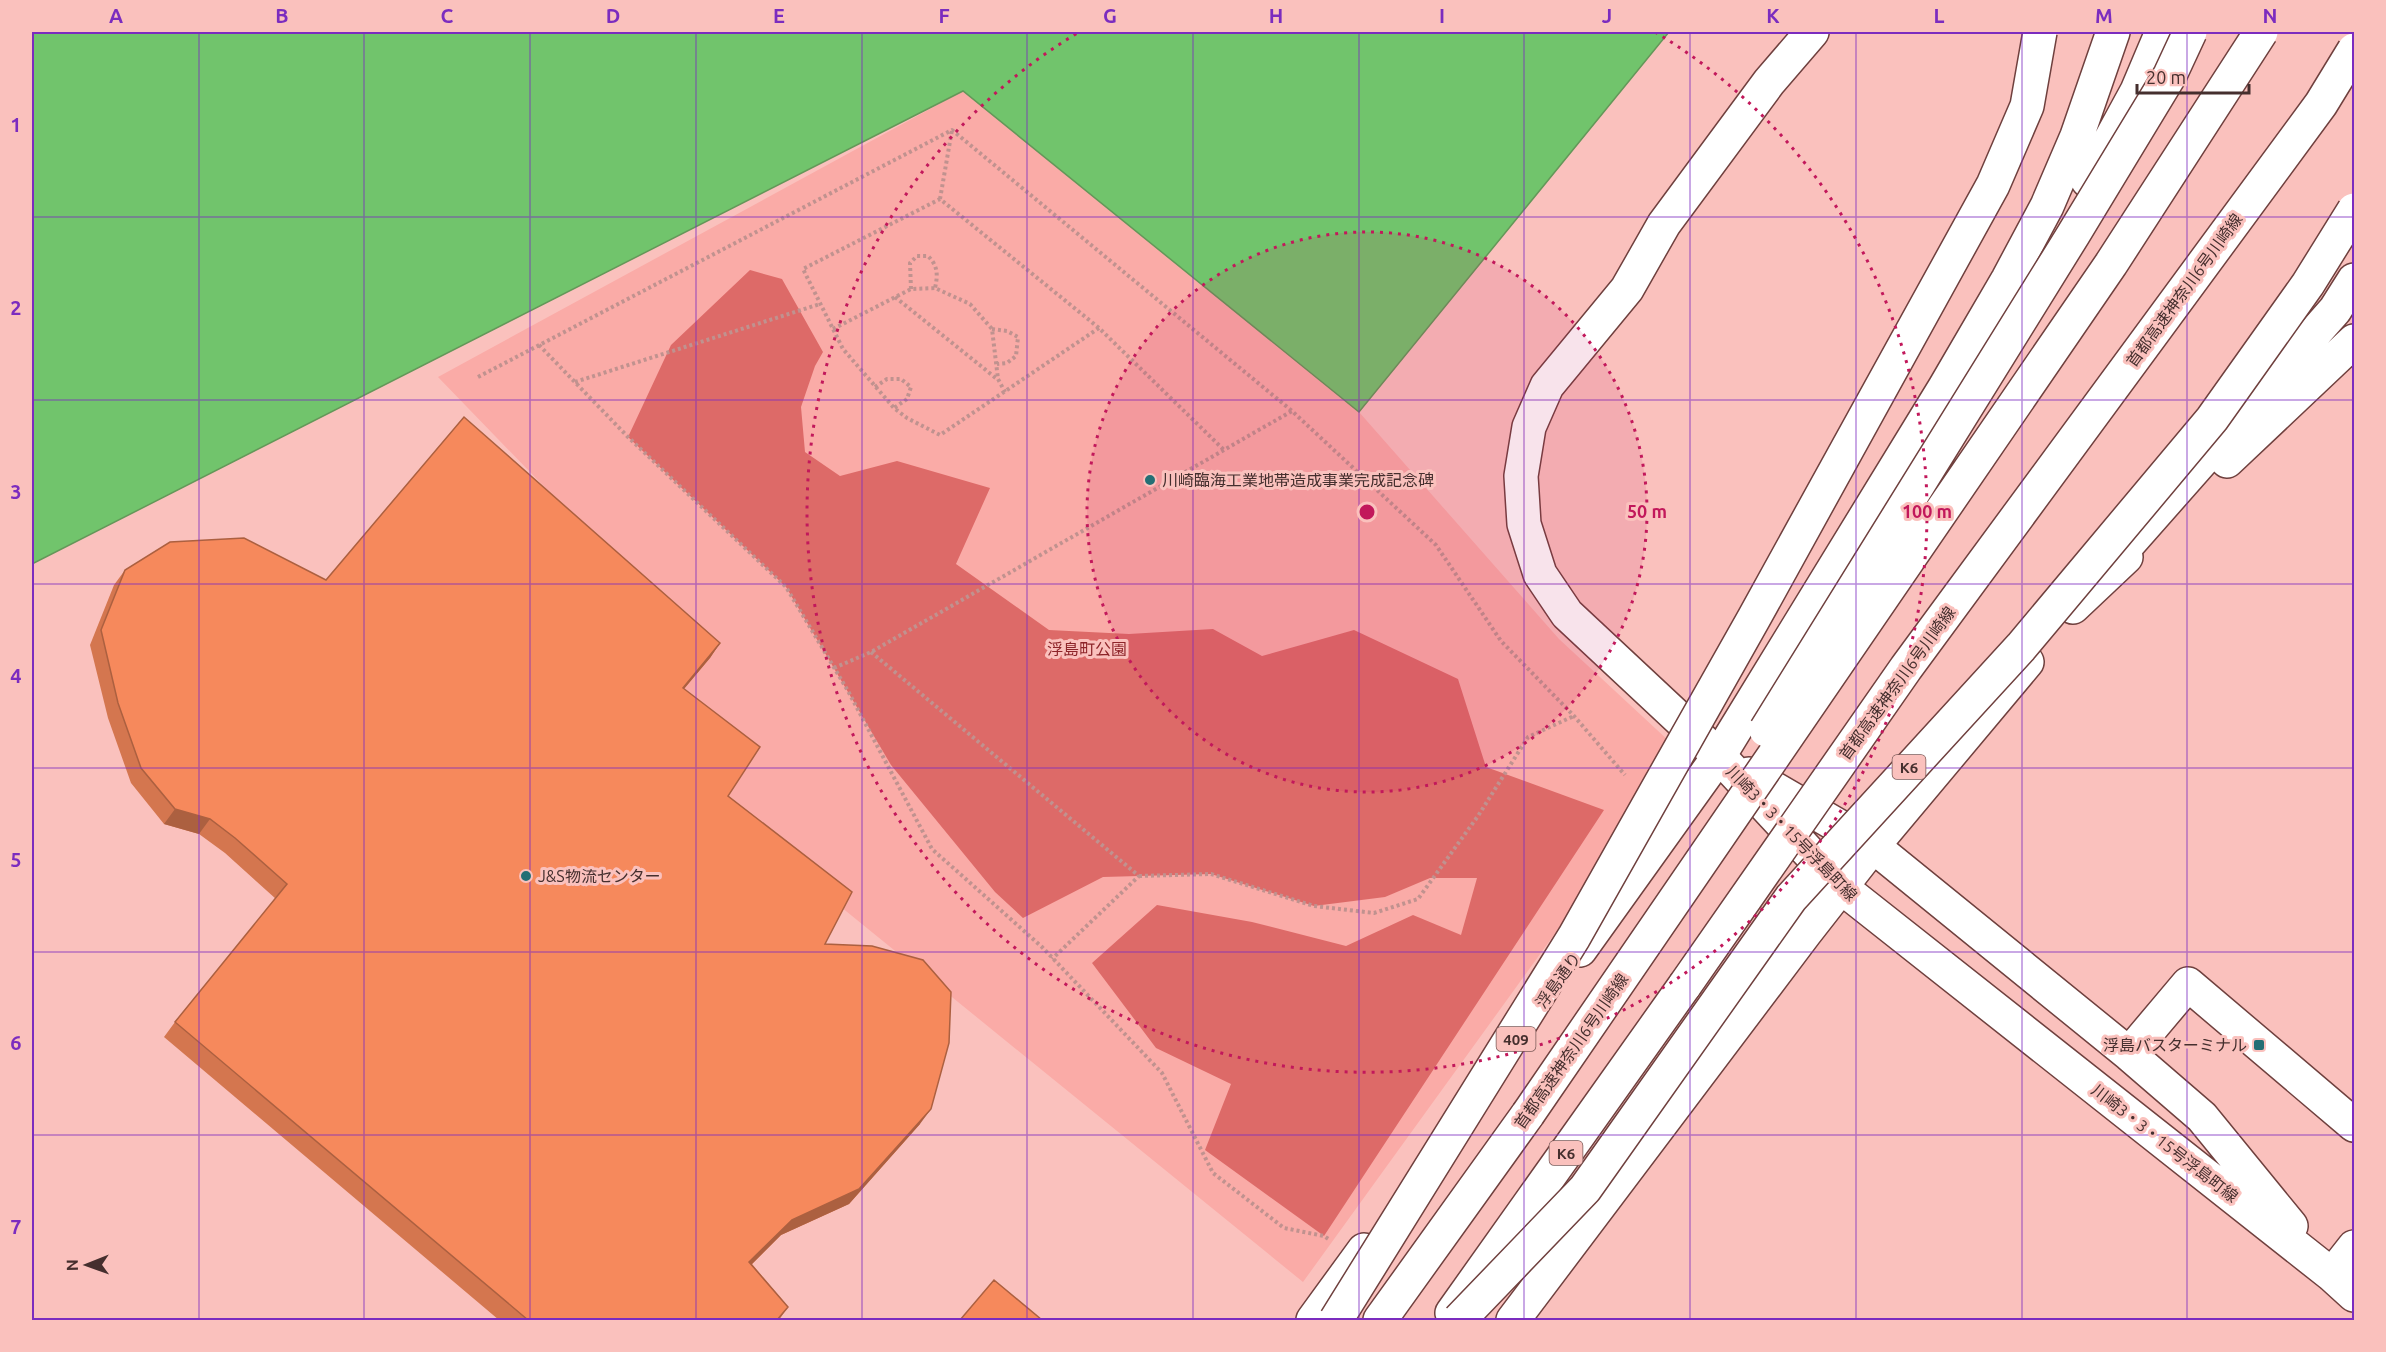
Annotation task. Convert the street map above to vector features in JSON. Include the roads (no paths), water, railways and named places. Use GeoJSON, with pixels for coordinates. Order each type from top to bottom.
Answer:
{"type":"FeatureCollection","features":[{"type":"Feature","properties":{"kind":"main road"},"geometry":{"type":"LineString","coordinates":[[1719,756],[1568,614],[1540,574],[1524,524],[1521,476],[1529,427],[1547,386],[1627,289],[1664,224],[1769,82],[1812,32]]}},
{"type":"Feature","properties":{"kind":"main road"},"geometry":{"type":"LineString","coordinates":[[1336,1320],[1574,937],[1994,185],[2027,106],[2040,32]]}},
{"type":"Feature","properties":{"kind":"main road"},"geometry":{"type":"LineString","coordinates":[[1945,387],[2008,279],[2047,206],[2077,136],[2113,32]]}},
{"type":"Feature","properties":{"kind":"main road"},"geometry":{"type":"LineString","coordinates":[[1945,387],[2055,234],[2099,163],[2136,91],[2162,32]]}},
{"type":"Feature","properties":{"kind":"main road"},"geometry":{"type":"LineString","coordinates":[[1528,1114],[2079,225],[2170,75],[2190,32]]}},
{"type":"Feature","properties":{"kind":"main road","name":"首都高速神奈川6号川崎線"},"geometry":{"type":"LineString","coordinates":[[1380,1320],[1528,1114],[2111,264],[2261,32]]}},
{"type":"Feature","properties":{"kind":"main road","name":"首都高速神奈川6号川崎線"},"geometry":{"type":"LineString","coordinates":[[1447,1320],[1906,668],[2320,104],[2355,50]]}},
{"type":"Feature","properties":{"kind":"main road","name":"K6"},"geometry":{"type":"LineString","coordinates":[[1459,1320],[1585,1189],[1791,898],[2021,647],[2212,419],[2308,284],[2355,210]]}},
{"type":"Feature","properties":{"kind":"main road"},"geometry":{"type":"LineString","coordinates":[[1513,1320],[1873,846],[2073,607],[2335,310],[2355,280]]}},
{"type":"Feature","properties":{"kind":"main road"},"geometry":{"type":"LineString","coordinates":[[2073,607],[2355,341]]}},
{"type":"Feature","properties":{"kind":"main road","name":"浮島通り"},"geometry":{"type":"LineString","coordinates":[[1313,1320],[1719,756],[1945,387]]}},
{"type":"Feature","properties":{"kind":"main road","name":"川崎3・3・15号浮島町線"},"geometry":{"type":"LineString","coordinates":[[1719,756],[1873,846],[2129,1054],[2202,1117],[2343,1285]]}},
{"type":"Feature","properties":{"kind":"main road","name":"川崎3・3・15号浮島町線"},"geometry":{"type":"LineString","coordinates":[[1719,756],[1840,887],[2343,1285]]}},
{"type":"Feature","properties":{"kind":"main road"},"geometry":{"type":"LineString","coordinates":[[2129,1054],[2188,984],[2355,1125]]}},
{"type":"Feature","properties":{"kind":"main road"},"geometry":{"type":"LineString","coordinates":[[2343,1285],[2355,1247]]}},
{"type":"Feature","properties":{"kind":"place","name":"川崎臨海工業地帯造成事業完成記念碑"},"geometry":{"type":"Point","coordinates":[1150,480]}},
{"type":"Feature","properties":{"kind":"place","name":"J&S物流センター"},"geometry":{"type":"Point","coordinates":[526,876]}},
{"type":"Feature","properties":{"kind":"place","name":"浮島バスターミナル"},"geometry":{"type":"Point","coordinates":[2259,1045]}},
{"type":"Feature","properties":{"kind":"park label","name":"浮島町公園"},"geometry":{"type":"Point","coordinates":[1087,649]}}]}
